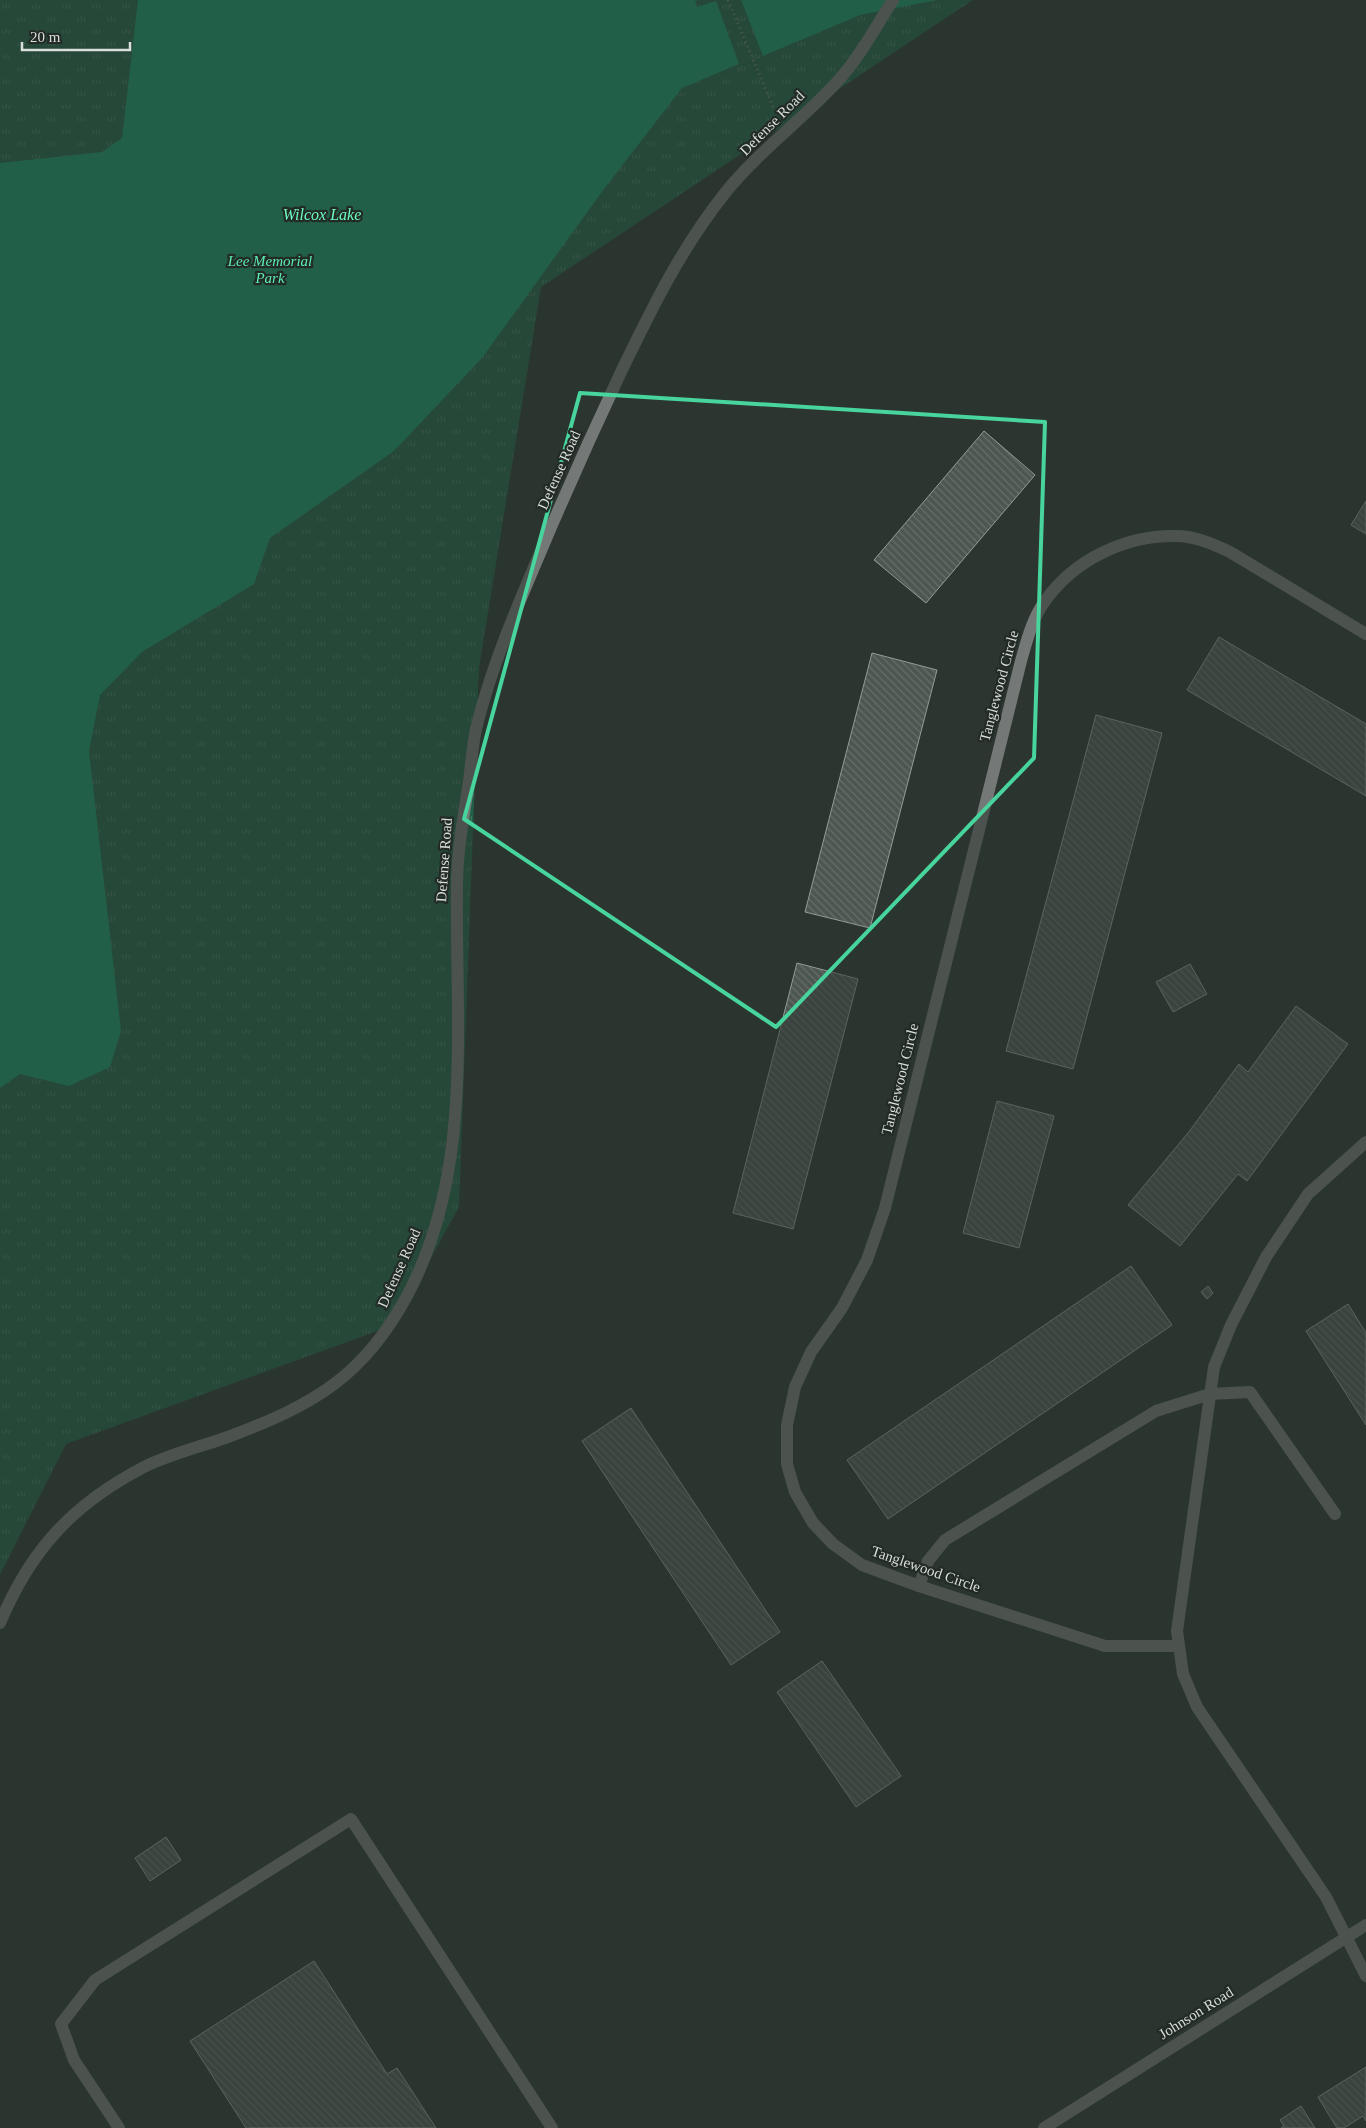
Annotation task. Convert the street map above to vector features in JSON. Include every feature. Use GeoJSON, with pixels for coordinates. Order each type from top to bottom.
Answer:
{"type":"FeatureCollection","features":[{"type":"Feature","properties":{"kind":"street","name":"Defense Road"},"geometry":{"type":"LineString","coordinates":[[0,1623],[26,1571],[57,1528],[100,1493],[149,1465],[233,1435],[312,1401],[354,1369],[384,1336],[410,1291],[430,1244],[448,1182],[456,1100],[457,880],[461,836],[476,730],[510,626],[581,456],[663,286],[727,191],[784,132],[837,82],[863,50],[893,0]]}},
{"type":"Feature","properties":{"kind":"street","name":"Tanglewood Circle"},"geometry":{"type":"LineString","coordinates":[[1178,1646],[1105,1646],[919,1586],[862,1565],[833,1544],[813,1523],[795,1492],[787,1464],[787,1424],[795,1387],[807,1360],[842,1308],[867,1260],[885,1208],[1021,661],[1031,626],[1045,602],[1069,574],[1098,554],[1138,540],[1177,536],[1207,541],[1230,552],[1366,634]]}},
{"type":"Feature","properties":{"kind":"street"},"geometry":{"type":"LineString","coordinates":[[1366,1142],[1308,1194],[1266,1257],[1231,1325],[1214,1367],[1177,1631],[1183,1674],[1197,1707],[1326,1897],[1366,1976]]}},
{"type":"Feature","properties":{"kind":"street"},"geometry":{"type":"LineString","coordinates":[[919,1586],[928,1561],[945,1540],[1156,1410],[1210,1394],[1250,1392],[1335,1514]]}},
{"type":"Feature","properties":{"kind":"street"},"geometry":{"type":"LineString","coordinates":[[119,2128],[74,2060],[61,2024],[95,1980],[351,1819],[552,2128]]}},
{"type":"Feature","properties":{"kind":"street","name":"Johnson Road"},"geometry":{"type":"LineString","coordinates":[[1044,2128],[1366,1925]]}},
{"type":"Feature","properties":{"kind":"path"},"geometry":{"type":"LineString","coordinates":[[728,0],[784,132]]}},
{"type":"Feature","properties":{"kind":"highlighted area"},"geometry":{"type":"Polygon","coordinates":[[[580,393],[1045,422],[1034,758],[776,1027],[464,819],[580,393]]]}},
{"type":"Feature","properties":{"kind":"green space","name":"Lee Memorial Park"},"geometry":{"type":"Polygon","coordinates":[[[0,0],[973,0],[541,287],[479,668],[459,1207],[394,1325],[66,1444],[0,1575],[0,0]]]}},
{"type":"Feature","properties":{"kind":"water","name":"Wilcox Lake"},"geometry":{"type":"Polygon","coordinates":[[[138,0],[695,0],[697,7],[716,1],[739,64],[682,88],[604,189],[482,358],[394,451],[270,538],[254,584],[142,652],[100,695],[89,751],[121,1031],[110,1067],[69,1086],[20,1074],[0,1088],[0,163],[102,152],[122,138],[138,0]]]}},
{"type":"Feature","properties":{"kind":"water"},"geometry":{"type":"Polygon","coordinates":[[[741,0],[937,0],[860,15],[763,56],[741,0]]]}},
{"type":"Feature","properties":{"kind":"building"},"geometry":{"type":"Polygon","coordinates":[[[984,431],[1035,475],[926,603],[874,560],[984,431]]]}},
{"type":"Feature","properties":{"kind":"building"},"geometry":{"type":"Polygon","coordinates":[[[1366,501],[1366,534],[1351,525],[1366,501]]]}},
{"type":"Feature","properties":{"kind":"building"},"geometry":{"type":"Polygon","coordinates":[[[1219,637],[1366,724],[1366,796],[1187,690],[1219,637]]]}},
{"type":"Feature","properties":{"kind":"building"},"geometry":{"type":"Polygon","coordinates":[[[872,653],[937,670],[870,928],[805,912],[872,653]]]}},
{"type":"Feature","properties":{"kind":"building"},"geometry":{"type":"Polygon","coordinates":[[[1096,715],[1162,733],[1073,1069],[1006,1051],[1096,715]]]}},
{"type":"Feature","properties":{"kind":"building"},"geometry":{"type":"Polygon","coordinates":[[[797,963],[858,979],[793,1229],[733,1213],[797,963]]]}},
{"type":"Feature","properties":{"kind":"building"},"geometry":{"type":"Polygon","coordinates":[[[1190,964],[1207,994],[1173,1012],[1156,982],[1190,964]]]}},
{"type":"Feature","properties":{"kind":"building"},"geometry":{"type":"Polygon","coordinates":[[[1296,1006],[1348,1044],[1247,1181],[1238,1174],[1180,1246],[1128,1205],[1188,1133],[1239,1064],[1248,1072],[1296,1006]]]}},
{"type":"Feature","properties":{"kind":"building"},"geometry":{"type":"Polygon","coordinates":[[[997,1101],[1054,1116],[1019,1248],[963,1233],[997,1101]]]}},
{"type":"Feature","properties":{"kind":"building"},"geometry":{"type":"Polygon","coordinates":[[[1131,1266],[1172,1325],[888,1519],[847,1460],[1131,1266]]]}},
{"type":"Feature","properties":{"kind":"building"},"geometry":{"type":"Polygon","coordinates":[[[1208,1286],[1213,1293],[1207,1299],[1201,1292],[1208,1286]]]}},
{"type":"Feature","properties":{"kind":"building"},"geometry":{"type":"Polygon","coordinates":[[[1348,1304],[1366,1333],[1366,1425],[1306,1331],[1348,1304]]]}},
{"type":"Feature","properties":{"kind":"building"},"geometry":{"type":"Polygon","coordinates":[[[631,1408],[780,1632],[731,1665],[582,1441],[631,1408]]]}},
{"type":"Feature","properties":{"kind":"building"},"geometry":{"type":"Polygon","coordinates":[[[822,1661],[901,1776],[856,1807],[777,1692],[822,1661]]]}},
{"type":"Feature","properties":{"kind":"building"},"geometry":{"type":"Polygon","coordinates":[[[166,1837],[181,1860],[150,1881],[135,1858],[166,1837]]]}},
{"type":"Feature","properties":{"kind":"building"},"geometry":{"type":"Polygon","coordinates":[[[314,1961],[387,2074],[397,2068],[436,2128],[246,2128],[190,2041],[314,1961]]]}},
{"type":"Feature","properties":{"kind":"building"},"geometry":{"type":"Polygon","coordinates":[[[1366,2067],[1366,2121],[1363,2116],[1344,2128],[1337,2128],[1318,2097],[1366,2067]]]}},
{"type":"Feature","properties":{"kind":"building"},"geometry":{"type":"Polygon","coordinates":[[[1301,2106],[1315,2128],[1281,2128],[1284,2126],[1280,2120],[1301,2106]]]}}]}
